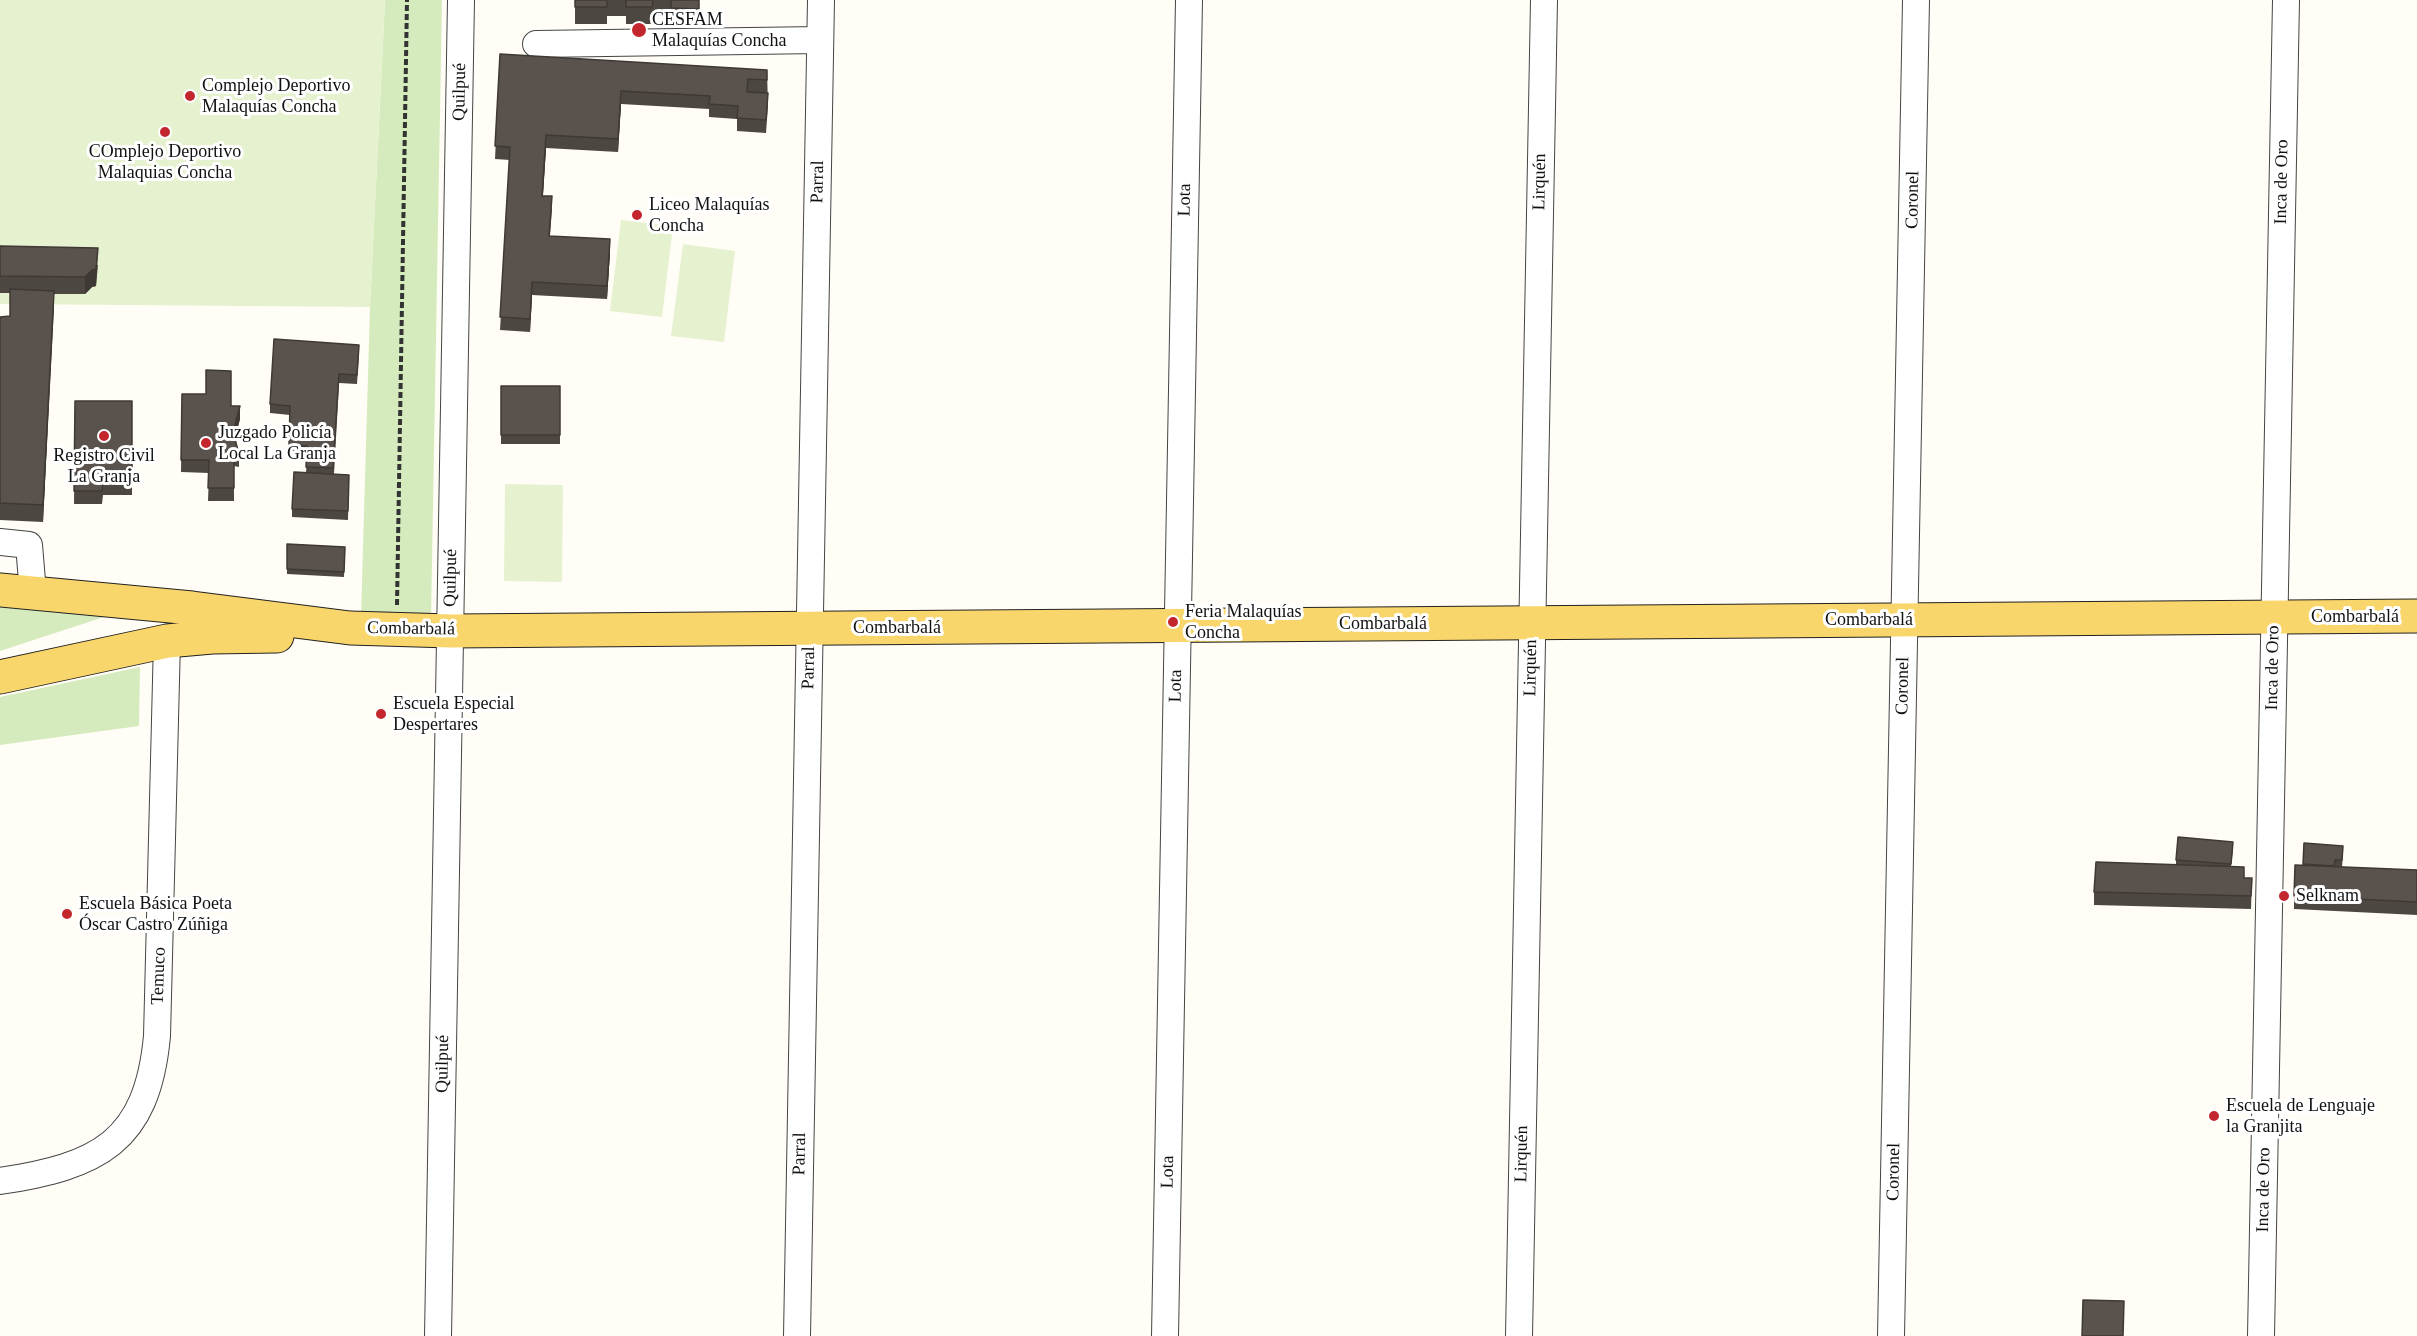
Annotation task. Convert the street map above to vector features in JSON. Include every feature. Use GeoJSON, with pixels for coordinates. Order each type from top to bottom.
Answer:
{"type":"FeatureCollection","features":[{"type":"Feature","properties":{"kind":"main road","name":"Combarbalá"},"geometry":{"type":"LineString","coordinates":[[0,590],[192,608],[350,628],[450,631],[2417,616]]}},
{"type":"Feature","properties":{"kind":"main road"},"geometry":{"type":"LineString","coordinates":[[124,650],[132,640],[135,623],[126,603]]}},
{"type":"Feature","properties":{"kind":"main road","name":"Combarbalá"},"geometry":{"type":"LineString","coordinates":[[0,677],[168,641],[212,637],[300,635],[350,628]]}},
{"type":"Feature","properties":{"kind":"street","name":"Quilpué"},"geometry":{"type":"LineString","coordinates":[[438,1336],[461,0]]}},
{"type":"Feature","properties":{"kind":"street","name":"Parral"},"geometry":{"type":"LineString","coordinates":[[796,1336],[821,0]]}},
{"type":"Feature","properties":{"kind":"street","name":"Lota"},"geometry":{"type":"LineString","coordinates":[[1165,1336],[1189,0]]}},
{"type":"Feature","properties":{"kind":"street","name":"Lirquén"},"geometry":{"type":"LineString","coordinates":[[1519,1336],[1544,0]]}},
{"type":"Feature","properties":{"kind":"street","name":"Coronel"},"geometry":{"type":"LineString","coordinates":[[1891,1336],[1916,0]]}},
{"type":"Feature","properties":{"kind":"street","name":"Inca de Oro"},"geometry":{"type":"LineString","coordinates":[[2261,1336],[2286,0]]}},
{"type":"Feature","properties":{"kind":"street"},"geometry":{"type":"LineString","coordinates":[[537,44],[820,40]]}},
{"type":"Feature","properties":{"kind":"street"},"geometry":{"type":"LineString","coordinates":[[0,542],[29,545],[33,594]]}},
{"type":"Feature","properties":{"kind":"street","name":"Temuco"},"geometry":{"type":"LineString","coordinates":[[0,1181],[56,1171],[84,1161],[98,1152],[128,1125],[146,1093],[154,1061],[157,1028],[168,641]]}},
{"type":"Feature","properties":{"kind":"path"},"geometry":{"type":"LineString","coordinates":[[397,610],[407,0]]}},
{"type":"Feature","properties":{"kind":"green space","name":"Complejo Deportivo Malaquías Concha"},"geometry":{"type":"Polygon","coordinates":[[[0,0],[385,0],[370,307],[0,304],[0,0]]]}},
{"type":"Feature","properties":{"kind":"green space"},"geometry":{"type":"Polygon","coordinates":[[[385,0],[442,0],[431,618],[361,616],[370,307],[385,0]]]}},
{"type":"Feature","properties":{"kind":"green space"},"geometry":{"type":"Polygon","coordinates":[[[621,220],[673,226],[662,317],[610,311],[621,220]]]}},
{"type":"Feature","properties":{"kind":"green space"},"geometry":{"type":"Polygon","coordinates":[[[683,244],[735,251],[724,342],[671,336],[683,244]]]}},
{"type":"Feature","properties":{"kind":"green space"},"geometry":{"type":"Polygon","coordinates":[[[505,484],[563,485],[562,582],[504,581],[505,484]]]}},
{"type":"Feature","properties":{"kind":"green space"},"geometry":{"type":"Polygon","coordinates":[[[0,607],[104,617],[0,651],[0,607]]]}},
{"type":"Feature","properties":{"kind":"green space"},"geometry":{"type":"Polygon","coordinates":[[[140,667],[139,726],[0,745],[0,697],[140,667]]]}},
{"type":"Feature","properties":{"kind":"building"},"geometry":{"type":"Polygon","coordinates":[[[575,0],[607,0],[607,7],[575,7],[575,0]]]}},
{"type":"Feature","properties":{"kind":"building"},"geometry":{"type":"Polygon","coordinates":[[[626,0],[653,0],[652,7],[626,7],[626,0]]]}},
{"type":"Feature","properties":{"kind":"building"},"geometry":{"type":"Polygon","coordinates":[[[671,0],[699,0],[699,9],[671,8],[671,0]]]}},
{"type":"Feature","properties":{"kind":"building"},"geometry":{"type":"Polygon","coordinates":[[[500,54],[767,70],[767,80],[748,79],[747,92],[768,93],[766,120],[737,118],[738,106],[709,104],[710,96],[621,91],[618,139],[546,135],[542,196],[552,196],[549,236],[610,239],[607,286],[532,282],[530,319],[500,317],[510,147],[495,146],[500,54]]]}},
{"type":"Feature","properties":{"kind":"building"},"geometry":{"type":"Polygon","coordinates":[[[0,246],[98,248],[96,269],[85,277],[0,276],[0,246]]]}},
{"type":"Feature","properties":{"kind":"building"},"geometry":{"type":"Polygon","coordinates":[[[10,289],[54,291],[43,505],[0,503],[0,317],[10,316],[10,289]]]}},
{"type":"Feature","properties":{"kind":"building"},"geometry":{"type":"Polygon","coordinates":[[[274,339],[359,345],[357,375],[339,374],[333,468],[306,467],[307,446],[289,445],[290,406],[270,404],[274,339]]]}},
{"type":"Feature","properties":{"kind":"building"},"geometry":{"type":"Polygon","coordinates":[[[206,370],[231,371],[231,406],[240,406],[233,432],[239,454],[234,454],[234,488],[208,488],[209,460],[181,460],[182,394],[206,394],[206,370]]]}},
{"type":"Feature","properties":{"kind":"building"},"geometry":{"type":"Polygon","coordinates":[[[501,386],[560,386],[560,435],[501,435],[501,386]]]}},
{"type":"Feature","properties":{"kind":"building"},"geometry":{"type":"Polygon","coordinates":[[[75,401],[132,401],[132,482],[103,482],[102,491],[74,491],[75,401]]]}},
{"type":"Feature","properties":{"kind":"building"},"geometry":{"type":"Polygon","coordinates":[[[294,472],[349,475],[348,511],[292,509],[294,472]]]}},
{"type":"Feature","properties":{"kind":"building"},"geometry":{"type":"Polygon","coordinates":[[[287,544],[345,547],[344,572],[287,569],[287,544]]]}},
{"type":"Feature","properties":{"kind":"building"},"geometry":{"type":"Polygon","coordinates":[[[2178,837],[2233,842],[2231,864],[2176,860],[2178,837]]]}},
{"type":"Feature","properties":{"kind":"building"},"geometry":{"type":"Polygon","coordinates":[[[2304,843],[2343,846],[2342,860],[2335,860],[2334,866],[2303,864],[2304,843]]]}},
{"type":"Feature","properties":{"kind":"building"},"geometry":{"type":"Polygon","coordinates":[[[2096,862],[2244,867],[2244,878],[2252,878],[2251,896],[2094,892],[2096,862]]]}},
{"type":"Feature","properties":{"kind":"building"},"geometry":{"type":"Polygon","coordinates":[[[2295,865],[2417,870],[2417,902],[2294,896],[2295,865]]]}},
{"type":"Feature","properties":{"kind":"building"},"geometry":{"type":"Polygon","coordinates":[[[2083,1300],[2124,1301],[2123,1336],[2082,1336],[2083,1300]]]}},
{"type":"Feature","properties":{"kind":"place","name":"CESFAM Malaquías Concha"},"geometry":{"type":"Point","coordinates":[639,30]}},
{"type":"Feature","properties":{"kind":"place","name":"Complejo Deportivo Malaquías Concha"},"geometry":{"type":"Point","coordinates":[190,96]}},
{"type":"Feature","properties":{"kind":"place","name":"COmplejo Deportivo Malaquias Concha"},"geometry":{"type":"Point","coordinates":[165,132]}},
{"type":"Feature","properties":{"kind":"place","name":"Liceo Malaquías Concha"},"geometry":{"type":"Point","coordinates":[637,215]}},
{"type":"Feature","properties":{"kind":"place","name":"Registro Civil La Granja"},"geometry":{"type":"Point","coordinates":[104,436]}},
{"type":"Feature","properties":{"kind":"place","name":"Juzgado Policía Local La Granja"},"geometry":{"type":"Point","coordinates":[206,443]}},
{"type":"Feature","properties":{"kind":"place","name":"Feria Malaquías Concha"},"geometry":{"type":"Point","coordinates":[1173,622]}},
{"type":"Feature","properties":{"kind":"place","name":"Escuela Especial Despertares"},"geometry":{"type":"Point","coordinates":[381,714]}},
{"type":"Feature","properties":{"kind":"place","name":"Selknam"},"geometry":{"type":"Point","coordinates":[2284,896]}},
{"type":"Feature","properties":{"kind":"place","name":"Escuela Básica Poeta Óscar Castro Zúñiga"},"geometry":{"type":"Point","coordinates":[67,914]}},
{"type":"Feature","properties":{"kind":"place","name":"Escuela de Lenguaje la Granjita"},"geometry":{"type":"Point","coordinates":[2214,1116]}}]}
